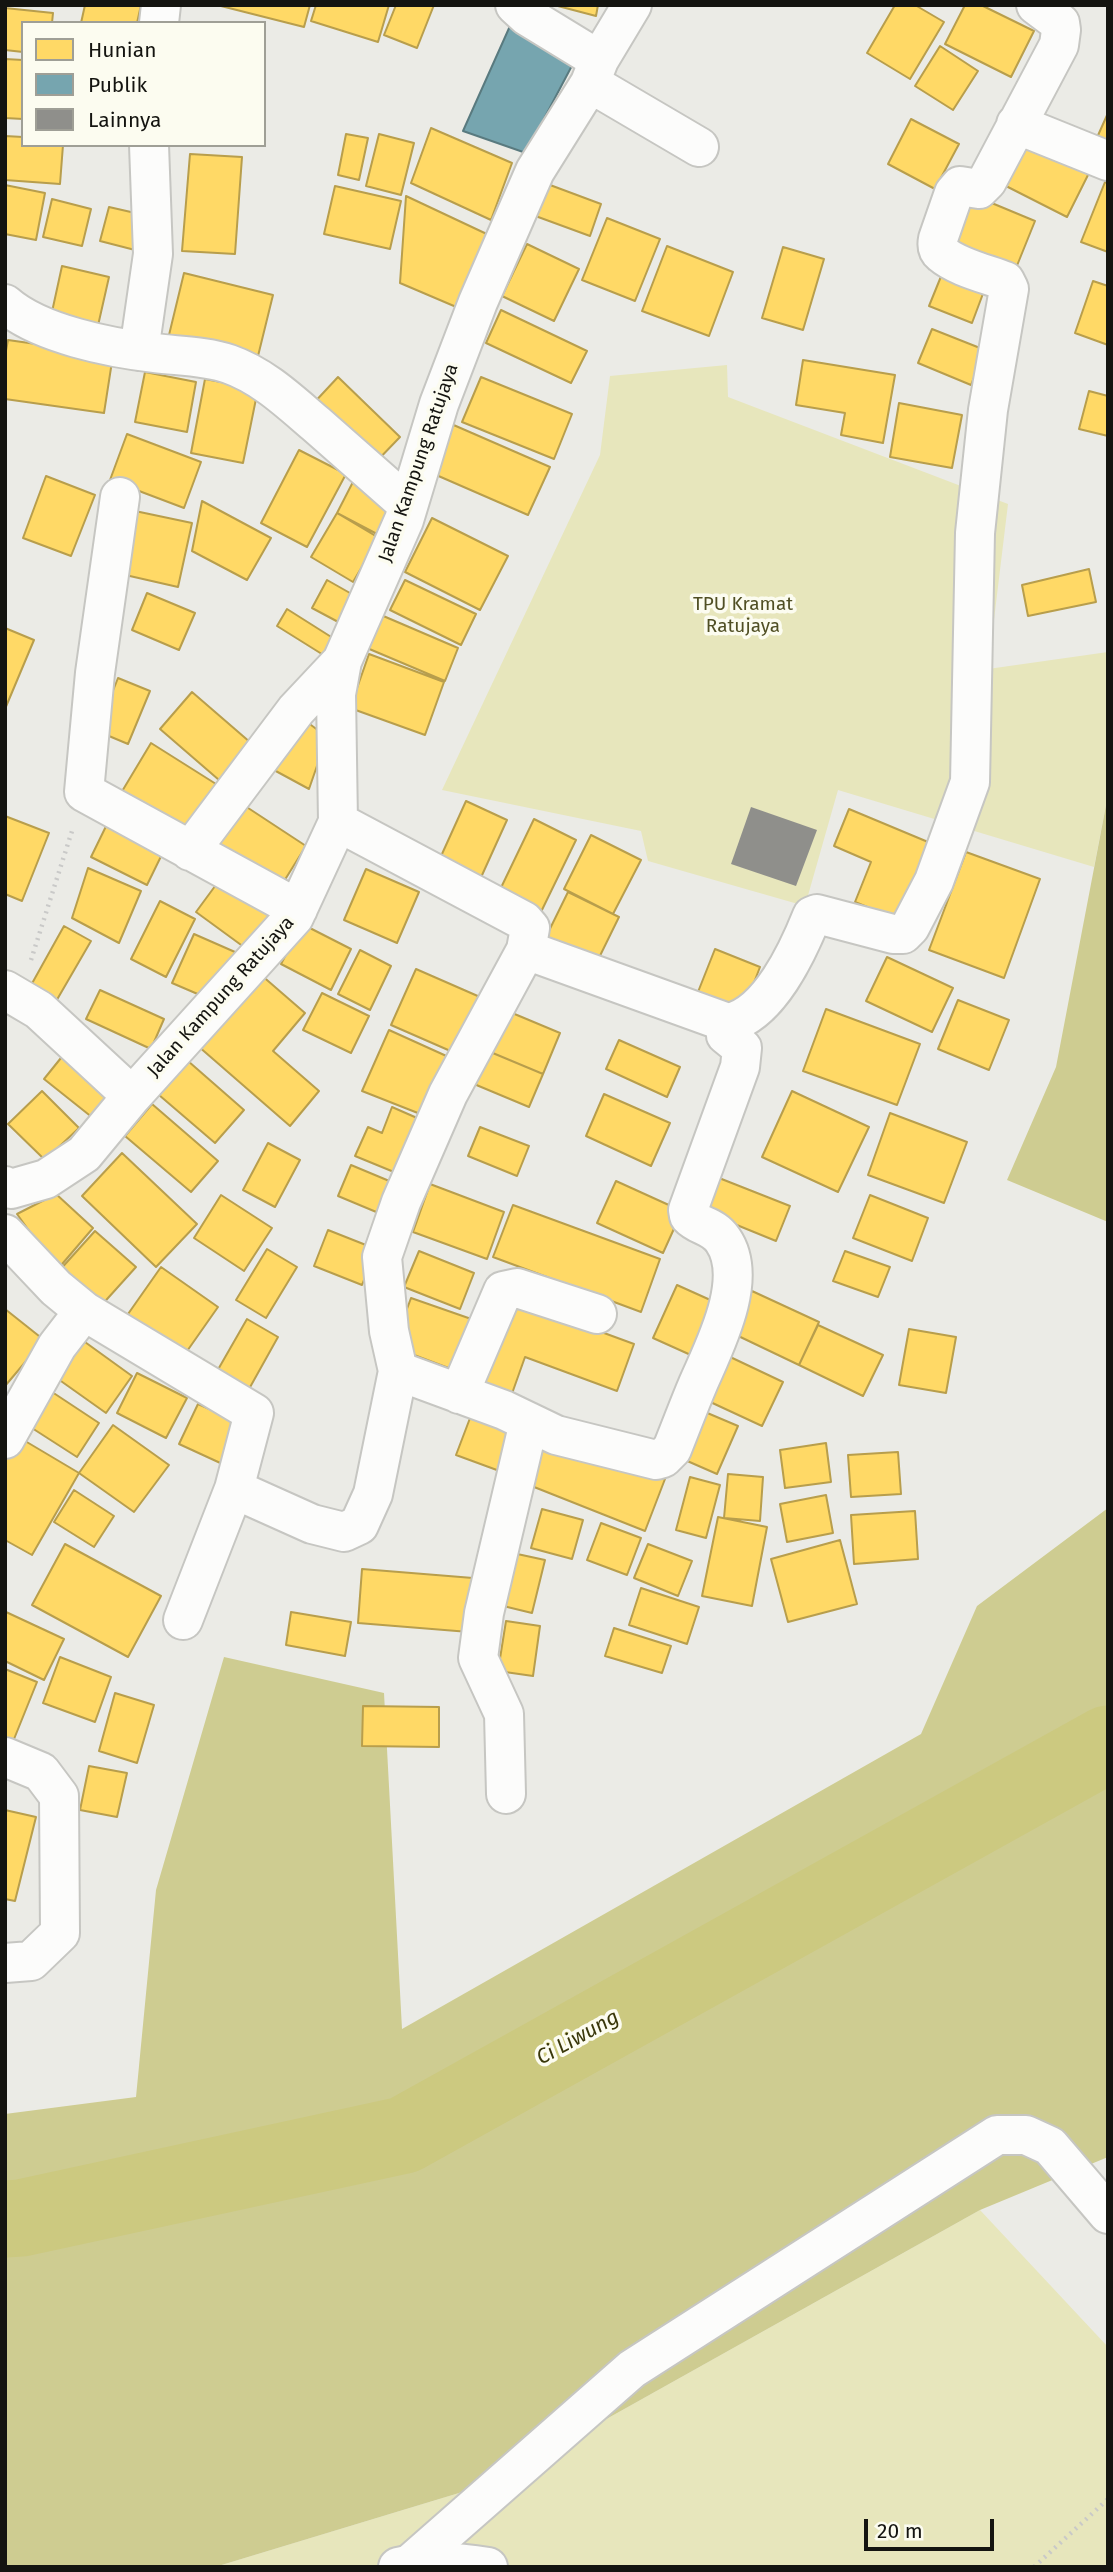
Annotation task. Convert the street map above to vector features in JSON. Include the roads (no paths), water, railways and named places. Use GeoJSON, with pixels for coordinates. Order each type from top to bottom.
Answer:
{"type":"FeatureCollection","features":[{"type":"Feature","properties":{"kind":"street"},"geometry":{"type":"LineString","coordinates":[[515,5],[595,71],[699,147]]}},
{"type":"Feature","properties":{"kind":"street","name":"Jalan Kampung Ratujaya"},"geometry":{"type":"LineString","coordinates":[[7,1191],[46,1179],[83,1154],[294,917],[338,822],[336,694],[342,661],[408,505],[439,404],[478,302],[535,171],[632,5]]}},
{"type":"Feature","properties":{"kind":"street"},"geometry":{"type":"LineString","coordinates":[[526,950],[728,1023],[737,1021],[752,1011],[778,983],[812,916],[817,914],[859,926],[903,934],[910,927],[934,881],[970,782],[975,533],[988,410],[1009,289],[1005,281],[972,270],[941,254],[937,246],[954,193],[960,186],[979,189],[986,181],[1059,44],[1060,23],[1048,9]]}},
{"type":"Feature","properties":{"kind":"street"},"geometry":{"type":"LineString","coordinates":[[1016,124],[1108,162]]}},
{"type":"Feature","properties":{"kind":"street"},"geometry":{"type":"LineString","coordinates":[[139,351],[153,254],[149,147]]}},
{"type":"Feature","properties":{"kind":"street"},"geometry":{"type":"LineString","coordinates":[[5,304],[43,327],[139,351],[228,363],[254,375],[278,392],[408,505]]}},
{"type":"Feature","properties":{"kind":"street"},"geometry":{"type":"LineString","coordinates":[[120,497],[95,673],[84,792],[298,909]]}},
{"type":"Feature","properties":{"kind":"street"},"geometry":{"type":"LineString","coordinates":[[190,851],[296,710],[342,661]]}},
{"type":"Feature","properties":{"kind":"street"},"geometry":{"type":"LineString","coordinates":[[234,1489],[312,1524],[344,1532],[359,1525],[373,1494],[398,1371],[389,1331],[382,1257],[401,1202],[448,1094],[526,950],[530,928],[524,920],[338,822]]}},
{"type":"Feature","properties":{"kind":"street"},"geometry":{"type":"LineString","coordinates":[[12,994],[39,1010],[132,1096]]}},
{"type":"Feature","properties":{"kind":"street"},"geometry":{"type":"LineString","coordinates":[[398,1371],[556,1435],[656,1461],[672,1449],[721,1330],[731,1299],[734,1278],[725,1242],[712,1228],[692,1220],[688,1210],[740,1067],[742,1048],[726,1035],[728,1023]]}},
{"type":"Feature","properties":{"kind":"street"},"geometry":{"type":"LineString","coordinates":[[5,1234],[56,1287],[84,1311],[254,1413],[234,1489],[183,1620]]}},
{"type":"Feature","properties":{"kind":"street"},"geometry":{"type":"LineString","coordinates":[[459,1394],[503,1291],[517,1288],[597,1314]]}},
{"type":"Feature","properties":{"kind":"street"},"geometry":{"type":"LineString","coordinates":[[5,1439],[57,1346],[84,1311]]}},
{"type":"Feature","properties":{"kind":"street"},"geometry":{"type":"LineString","coordinates":[[506,1794],[503,1714],[478,1658],[484,1613],[529,1422]]}},
{"type":"Feature","properties":{"kind":"street"},"geometry":{"type":"LineString","coordinates":[[5,1757],[41,1772],[59,1796],[60,1933],[18,1962]]}},
{"type":"Feature","properties":{"kind":"street"},"geometry":{"type":"LineString","coordinates":[[404,2565],[632,2369],[997,2135],[1026,2135],[1049,2146],[1108,2214]]}},
{"type":"Feature","properties":{"kind":"street"},"geometry":{"type":"LineString","coordinates":[[404,2565],[461,2563],[488,2567]]}},
{"type":"Feature","properties":{"kind":"waterway","name":"Ci Liwung"},"geometry":{"type":"LineString","coordinates":[[5,2219],[21,2218],[404,2135],[1108,1744]]}},
{"type":"Feature","properties":{"kind":"park label","name":"TPU Kramat Ratujaya"},"geometry":{"type":"Point","coordinates":[743,616]}}]}
